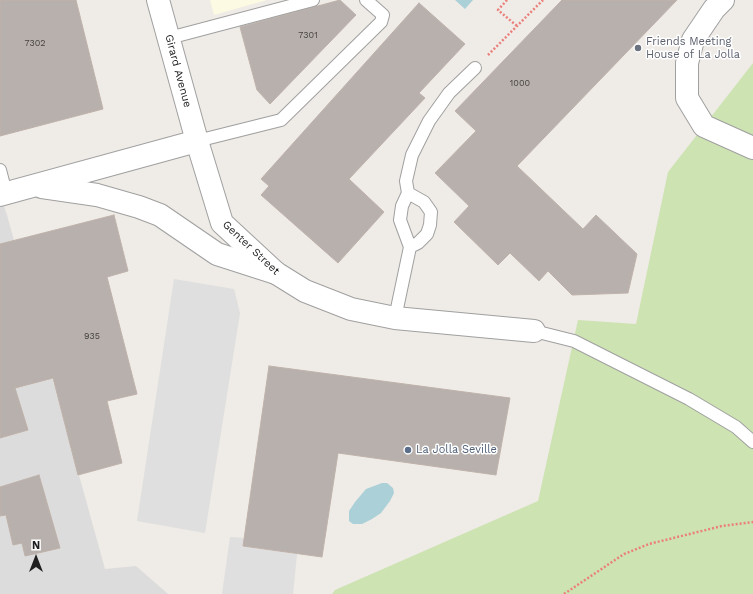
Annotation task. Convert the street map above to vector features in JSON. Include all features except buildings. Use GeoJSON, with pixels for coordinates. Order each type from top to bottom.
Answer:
{"type":"FeatureCollection","features":[{"type":"Feature","properties":{"kind":"street","name":"Girard Avenue"},"geometry":{"type":"LineString","coordinates":[[158,0],[197,141]]}},
{"type":"Feature","properties":{"kind":"street"},"geometry":{"type":"LineString","coordinates":[[723,0],[714,9],[693,40],[687,63],[687,98],[704,126],[753,148]]}},
{"type":"Feature","properties":{"kind":"street"},"geometry":{"type":"LineString","coordinates":[[3,194],[197,141]]}},
{"type":"Feature","properties":{"kind":"street","name":"Genter Street"},"geometry":{"type":"LineString","coordinates":[[197,141],[222,223],[276,273],[305,291],[352,309],[395,318],[534,331]]}},
{"type":"Feature","properties":{"kind":"street"},"geometry":{"type":"LineString","coordinates":[[32,186],[97,195],[139,207],[160,215],[217,254],[276,273]]}},
{"type":"Feature","properties":{"kind":"lane"},"geometry":{"type":"LineString","coordinates":[[169,38],[313,0]]}},
{"type":"Feature","properties":{"kind":"lane"},"geometry":{"type":"LineString","coordinates":[[197,141],[281,120],[381,22],[383,15],[366,0]]}},
{"type":"Feature","properties":{"kind":"lane"},"geometry":{"type":"LineString","coordinates":[[395,318],[410,247],[400,220],[402,206],[408,193],[406,181],[412,155],[429,121],[449,93],[475,68]]}},
{"type":"Feature","properties":{"kind":"lane"},"geometry":{"type":"LineString","coordinates":[[0,170],[3,194]]}},
{"type":"Feature","properties":{"kind":"lane"},"geometry":{"type":"LineString","coordinates":[[408,193],[424,202],[431,212],[430,225],[426,234],[410,247]]}},
{"type":"Feature","properties":{"kind":"lane"},"geometry":{"type":"LineString","coordinates":[[534,331],[574,341],[689,400],[736,428],[753,442]]}},
{"type":"Feature","properties":{"kind":"path"},"geometry":{"type":"LineString","coordinates":[[507,0],[498,10],[517,26]]}},
{"type":"Feature","properties":{"kind":"path"},"geometry":{"type":"LineString","coordinates":[[536,0],[539,4]]}},
{"type":"Feature","properties":{"kind":"path"},"geometry":{"type":"LineString","coordinates":[[475,68],[543,0]]}},
{"type":"Feature","properties":{"kind":"path"},"geometry":{"type":"LineString","coordinates":[[564,594],[624,554],[649,544],[722,526],[753,522]]}},
{"type":"Feature","properties":{"kind":"shaded area"},"geometry":{"type":"Polygon","coordinates":[[[210,0],[267,0],[214,15],[210,0]]]}},
{"type":"Feature","properties":{"kind":"shaded area"},"geometry":{"type":"Polygon","coordinates":[[[0,195],[7,215],[105,569],[136,566],[168,594],[0,594],[0,195]]]}},
{"type":"Feature","properties":{"kind":"shaded area"},"geometry":{"type":"Polygon","coordinates":[[[174,279],[234,289],[240,313],[205,533],[137,521],[174,279]]]}},
{"type":"Feature","properties":{"kind":"shaded area"},"geometry":{"type":"Polygon","coordinates":[[[230,537],[244,538],[243,546],[297,554],[293,594],[222,594],[230,537]]]}},
{"type":"Feature","properties":{"kind":"green space"},"geometry":{"type":"Polygon","coordinates":[[[753,63],[753,594],[332,594],[335,590],[538,501],[578,320],[636,324],[668,172],[753,63]]]}},
{"type":"Feature","properties":{"kind":"water"},"geometry":{"type":"Polygon","coordinates":[[[455,0],[473,0],[465,9],[455,0]]]}},
{"type":"Feature","properties":{"kind":"water"},"geometry":{"type":"Polygon","coordinates":[[[382,483],[387,483],[393,488],[394,493],[381,513],[362,524],[353,524],[349,521],[349,511],[366,489],[382,483]]]}},
{"type":"Feature","properties":{"kind":"place","name":"Friends Meeting House of La Jolla"},"geometry":{"type":"Point","coordinates":[638,48]}},
{"type":"Feature","properties":{"kind":"place","name":"La Jolla Seville"},"geometry":{"type":"Point","coordinates":[408,450]}}]}
